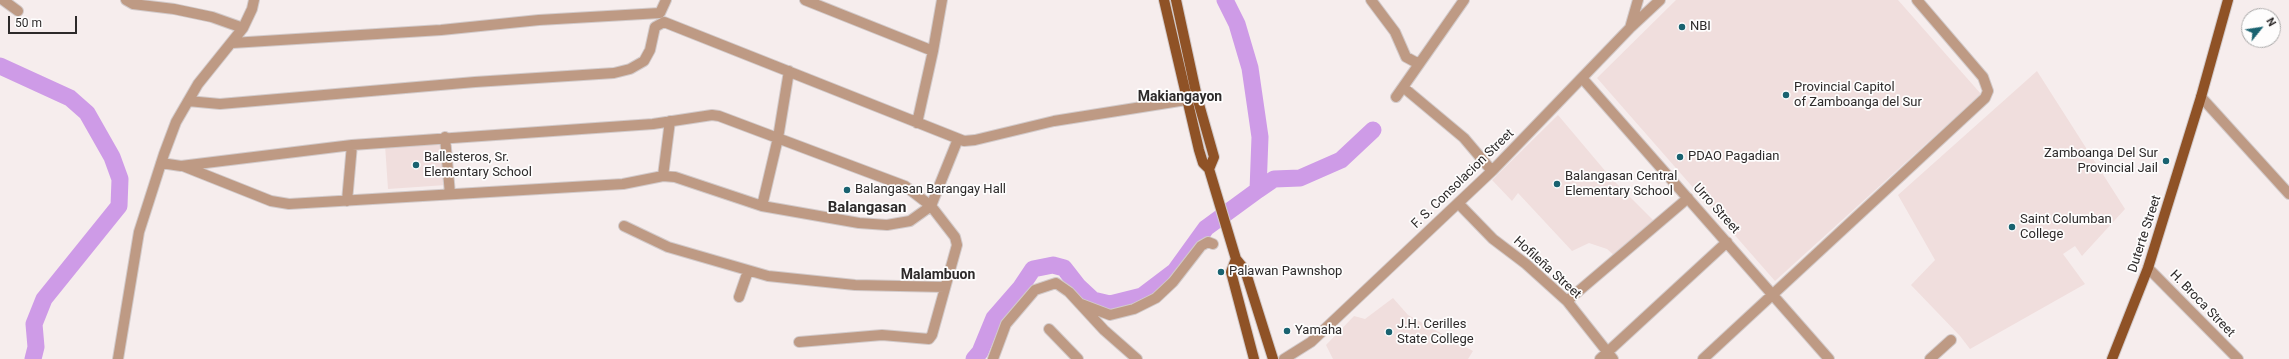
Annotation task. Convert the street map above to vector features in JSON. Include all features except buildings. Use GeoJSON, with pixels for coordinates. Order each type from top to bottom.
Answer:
{"type":"FeatureCollection","features":[{"type":"Feature","properties":{"kind":"main road"},"geometry":{"type":"LineString","coordinates":[[1209,169],[1214,156],[1197,97],[1176,0],[1164,1],[1186,100],[1203,163],[1209,169],[1236,259],[1245,270],[1273,359]]}},
{"type":"Feature","properties":{"kind":"main road","name":"Duterte Street"},"geometry":{"type":"LineString","coordinates":[[2112,359],[2148,268],[2201,97],[2228,0]]}},
{"type":"Feature","properties":{"kind":"main road"},"geometry":{"type":"LineString","coordinates":[[1236,259],[1231,272],[1254,359]]}},
{"type":"Feature","properties":{"kind":"street"},"geometry":{"type":"LineString","coordinates":[[3,0],[18,10]]}},
{"type":"Feature","properties":{"kind":"street"},"geometry":{"type":"LineString","coordinates":[[126,0],[133,4],[175,4],[243,28]]}},
{"type":"Feature","properties":{"kind":"street"},"geometry":{"type":"LineString","coordinates":[[118,359],[139,232],[145,207],[176,122],[198,84],[243,28],[252,10],[254,0]]}},
{"type":"Feature","properties":{"kind":"street"},"geometry":{"type":"LineString","coordinates":[[188,101],[220,104],[614,73],[630,69],[644,62],[650,50],[655,27],[662,17],[666,0]]}},
{"type":"Feature","properties":{"kind":"street"},"geometry":{"type":"LineString","coordinates":[[805,0],[933,51]]}},
{"type":"Feature","properties":{"kind":"street"},"geometry":{"type":"LineString","coordinates":[[917,123],[933,51],[942,0]]}},
{"type":"Feature","properties":{"kind":"street"},"geometry":{"type":"LineString","coordinates":[[1371,0],[1395,32],[1406,57],[1419,64]]}},
{"type":"Feature","properties":{"kind":"street"},"geometry":{"type":"LineString","coordinates":[[1396,97],[1464,0]]}},
{"type":"Feature","properties":{"kind":"street","name":"F. S. Consolacion Street"},"geometry":{"type":"LineString","coordinates":[[1284,359],[1311,342],[1492,171],[1630,28],[1638,0]]}},
{"type":"Feature","properties":{"kind":"street"},"geometry":{"type":"LineString","coordinates":[[1630,28],[1660,0]]}},
{"type":"Feature","properties":{"kind":"street"},"geometry":{"type":"LineString","coordinates":[[1703,359],[1985,98],[1988,91],[1983,77],[1917,0]]}},
{"type":"Feature","properties":{"kind":"street"},"geometry":{"type":"LineString","coordinates":[[232,43],[441,30],[539,20],[662,17],[917,123],[958,139],[975,140],[1054,121],[1197,97]]}},
{"type":"Feature","properties":{"kind":"street"},"geometry":{"type":"LineString","coordinates":[[762,206],[778,138],[789,71]]}},
{"type":"Feature","properties":{"kind":"street","name":"Urro Street"},"geometry":{"type":"LineString","coordinates":[[1582,78],[1829,359]]}},
{"type":"Feature","properties":{"kind":"street"},"geometry":{"type":"LineString","coordinates":[[1403,87],[1464,138],[1492,171]]}},
{"type":"Feature","properties":{"kind":"street"},"geometry":{"type":"LineString","coordinates":[[2201,97],[2289,194]]}},
{"type":"Feature","properties":{"kind":"street"},"geometry":{"type":"LineString","coordinates":[[181,166],[352,145],[445,137],[653,124],[712,115],[719,116],[904,186],[931,206],[950,229],[957,246],[932,335],[929,339],[882,335],[799,342]]}},
{"type":"Feature","properties":{"kind":"street"},"geometry":{"type":"LineString","coordinates":[[663,176],[670,121]]}},
{"type":"Feature","properties":{"kind":"street"},"geometry":{"type":"LineString","coordinates":[[445,137],[450,194]]}},
{"type":"Feature","properties":{"kind":"street"},"geometry":{"type":"LineString","coordinates":[[161,163],[181,166],[271,201],[289,204],[623,184],[663,176],[686,179],[762,206],[859,223],[887,225],[910,221],[931,206],[958,139]]}},
{"type":"Feature","properties":{"kind":"street"},"geometry":{"type":"LineString","coordinates":[[347,201],[352,145]]}},
{"type":"Feature","properties":{"kind":"street"},"geometry":{"type":"LineString","coordinates":[[1567,301],[1688,198]]}},
{"type":"Feature","properties":{"kind":"street","name":"Hofileña Street"},"geometry":{"type":"LineString","coordinates":[[1458,203],[1493,239],[1526,264],[1567,301],[1607,357]]}},
{"type":"Feature","properties":{"kind":"street"},"geometry":{"type":"LineString","coordinates":[[624,226],[668,247],[748,271],[792,279],[856,285],[945,287]]}},
{"type":"Feature","properties":{"kind":"street"},"geometry":{"type":"LineString","coordinates":[[1077,303],[1110,315],[1134,309],[1156,298],[1174,282],[1201,246],[1208,242],[1213,244]]}},
{"type":"Feature","properties":{"kind":"street"},"geometry":{"type":"LineString","coordinates":[[1607,357],[1727,242]]}},
{"type":"Feature","properties":{"kind":"street","name":"H. Broca Street"},"geometry":{"type":"LineString","coordinates":[[2148,268],[2238,359]]}},
{"type":"Feature","properties":{"kind":"street"},"geometry":{"type":"LineString","coordinates":[[739,296],[748,271]]}},
{"type":"Feature","properties":{"kind":"street"},"geometry":{"type":"LineString","coordinates":[[993,359],[1006,324],[1036,290],[1056,282],[1069,292],[1077,303],[1137,359]]}},
{"type":"Feature","properties":{"kind":"street"},"geometry":{"type":"LineString","coordinates":[[1049,329],[1078,359]]}},
{"type":"Feature","properties":{"kind":"street"},"geometry":{"type":"LineString","coordinates":[[1930,359],[1950,340]]}},
{"type":"Feature","properties":{"kind":"shaded area"},"geometry":{"type":"Polygon","coordinates":[[[1676,0],[1898,0],[1981,94],[1775,281],[1597,78],[1676,0]]]}},
{"type":"Feature","properties":{"kind":"shaded area","name":"Saint Columban College"},"geometry":{"type":"Polygon","coordinates":[[[2037,71],[2125,209],[2082,256],[2075,246],[2063,254],[2085,284],[1970,349],[1960,336],[1911,285],[1935,260],[1898,195],[2037,71]]]}},
{"type":"Feature","properties":{"kind":"shaded area","name":"Balangasan Central Elementary School"},"geometry":{"type":"Polygon","coordinates":[[[1558,115],[1612,179],[1655,222],[1617,258],[1607,249],[1589,243],[1572,251],[1518,193],[1512,201],[1492,180],[1558,115]]]}},
{"type":"Feature","properties":{"kind":"shaded area","name":"Ballesteros, Sr. Elementary School"},"geometry":{"type":"Polygon","coordinates":[[[443,139],[446,185],[388,189],[385,145],[443,139]]]}},
{"type":"Feature","properties":{"kind":"shaded area","name":"J.H. Cerilles State College"},"geometry":{"type":"Polygon","coordinates":[[[1393,298],[1408,315],[1473,351],[1468,359],[1333,359],[1326,345],[1354,316],[1365,319],[1393,298]]]}},
{"type":"Feature","properties":{"kind":"waterway"},"geometry":{"type":"LineString","coordinates":[[1225,0],[1237,24],[1250,68],[1260,137],[1258,190]]}},
{"type":"Feature","properties":{"kind":"waterway"},"geometry":{"type":"LineString","coordinates":[[0,66],[70,98],[87,113],[112,157],[120,179],[119,206],[44,299],[34,324],[36,347],[33,359]]}},
{"type":"Feature","properties":{"kind":"waterway"},"geometry":{"type":"LineString","coordinates":[[974,359],[980,352],[994,318],[1021,287],[1033,269],[1053,265],[1064,268],[1078,286],[1093,300],[1110,304],[1142,296],[1175,271],[1206,228],[1258,190],[1274,179],[1300,178],[1341,160],[1373,130]]}},
{"type":"Feature","properties":{"kind":"place","name":"NBI"},"geometry":{"type":"Point","coordinates":[1682,27]}},
{"type":"Feature","properties":{"kind":"place","name":"Provincial Capitol of Zamboanga del Sur"},"geometry":{"type":"Point","coordinates":[1786,95]}},
{"type":"Feature","properties":{"kind":"place","name":"PDAO Pagadian"},"geometry":{"type":"Point","coordinates":[1680,157]}},
{"type":"Feature","properties":{"kind":"place","name":"Zamboanga Del Sur Provincial Jail"},"geometry":{"type":"Point","coordinates":[2166,161]}},
{"type":"Feature","properties":{"kind":"place","name":"Ballesteros, Sr. Elementary School"},"geometry":{"type":"Point","coordinates":[416,165]}},
{"type":"Feature","properties":{"kind":"place","name":"Balangasan Central Elementary School"},"geometry":{"type":"Point","coordinates":[1557,184]}},
{"type":"Feature","properties":{"kind":"place","name":"Balangasan Barangay Hall"},"geometry":{"type":"Point","coordinates":[847,190]}},
{"type":"Feature","properties":{"kind":"place","name":"Saint Columban College"},"geometry":{"type":"Point","coordinates":[2012,227]}},
{"type":"Feature","properties":{"kind":"place","name":"Palawan Pawnshop"},"geometry":{"type":"Point","coordinates":[1221,272]}},
{"type":"Feature","properties":{"kind":"place","name":"Yamaha"},"geometry":{"type":"Point","coordinates":[1287,331]}},
{"type":"Feature","properties":{"kind":"place","name":"J.H. Cerilles State College"},"geometry":{"type":"Point","coordinates":[1389,332]}},
{"type":"Feature","properties":{"kind":"district","name":"Makiangayon"},"geometry":{"type":"Point","coordinates":[1180,97]}},
{"type":"Feature","properties":{"kind":"district","name":"Balangasan"},"geometry":{"type":"Point","coordinates":[867,208]}},
{"type":"Feature","properties":{"kind":"district","name":"Malambuon"},"geometry":{"type":"Point","coordinates":[938,275]}}]}
